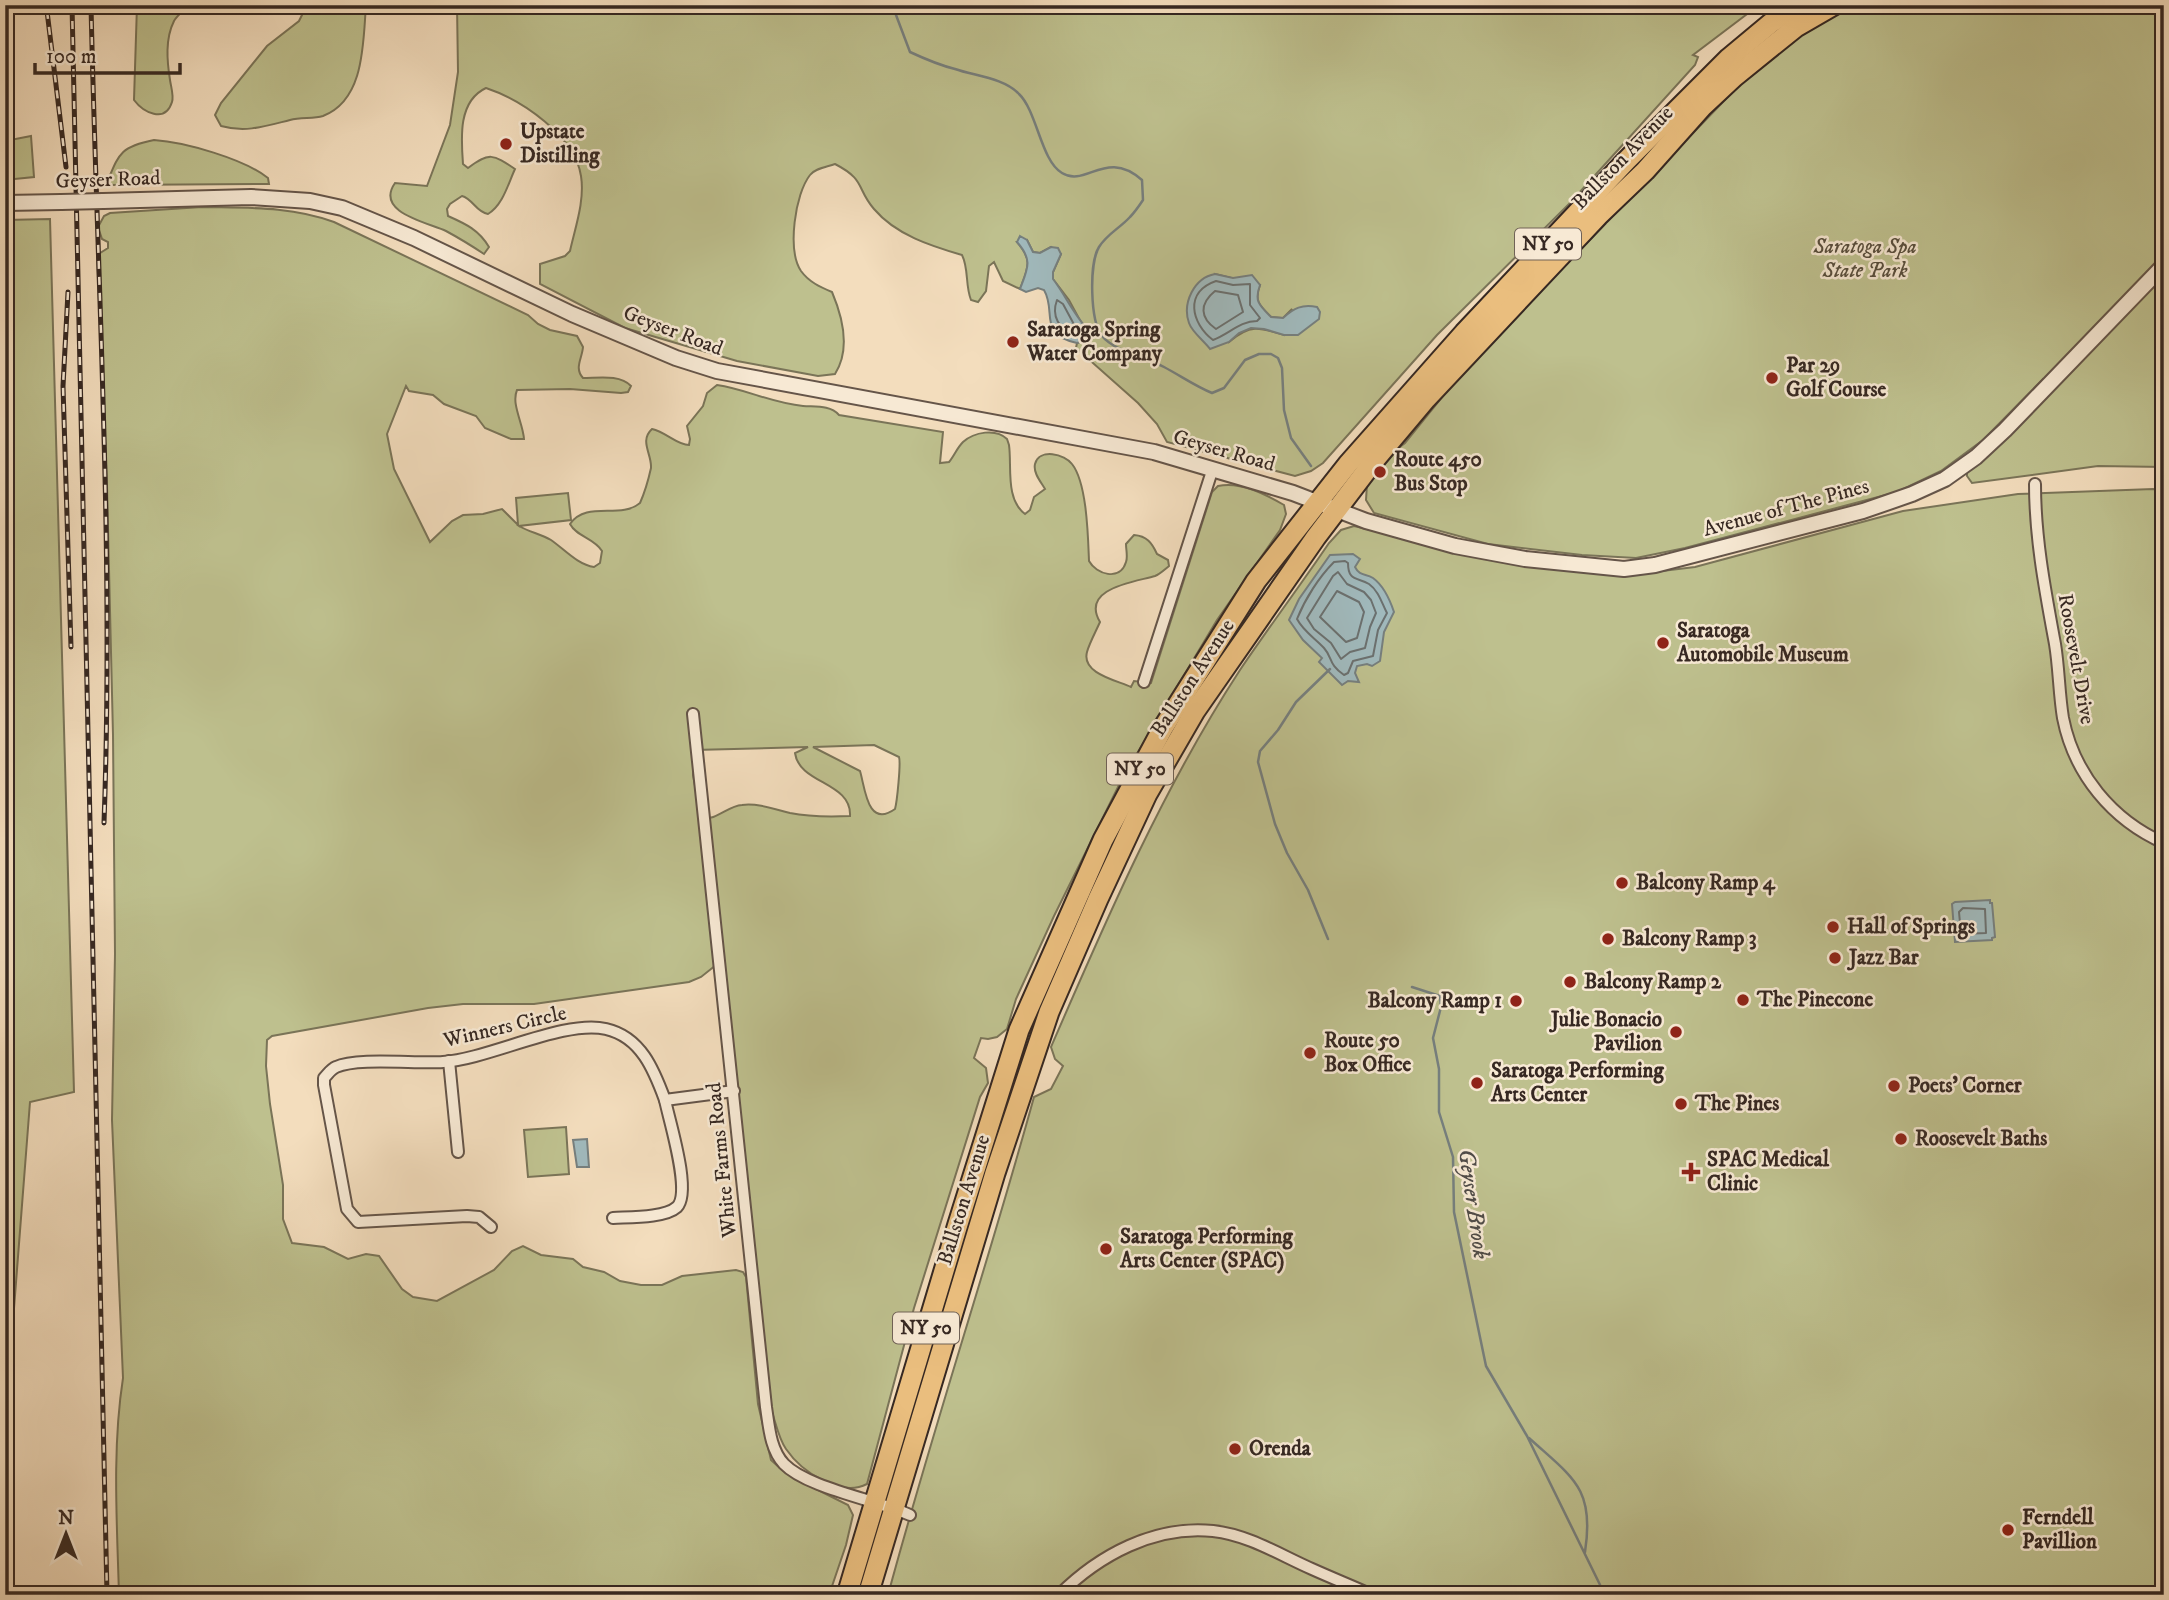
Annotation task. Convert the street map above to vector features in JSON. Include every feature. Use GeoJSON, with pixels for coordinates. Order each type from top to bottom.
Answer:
{"type":"FeatureCollection","features":[{"type":"Feature","properties":{"kind":"highway","name":"Ballston Avenue"},"geometry":{"type":"LineString","coordinates":[[867,1595],[902,1511],[995,1173],[1049,1012],[1147,794],[1195,711],[1328,506],[1348,464],[1464,333],[1627,160],[1729,58],[1797,5]]}},
{"type":"Feature","properties":{"kind":"highway","name":"Ballston Avenue"},"geometry":{"type":"LineString","coordinates":[[847,1595],[1019,1030],[1103,840],[1163,728],[1256,581],[1373,462],[1426,398],[1598,216],[1645,171],[1703,106],[1796,27],[1833,5]]}},
{"type":"Feature","properties":{"kind":"street","name":"Geyser Road"},"geometry":{"type":"LineString","coordinates":[[5,203],[251,197],[325,204],[341,208],[414,239],[572,314],[676,358],[717,371],[1154,452],[1213,468],[1328,506]]}},
{"type":"Feature","properties":{"kind":"street","name":"Avenue of The Pines"},"geometry":{"type":"LineString","coordinates":[[1328,506],[1366,521],[1455,546],[1525,559],[1624,569],[1655,565],[1863,511],[1945,479],[1976,457],[2164,265]]}},
{"type":"Feature","properties":{"kind":"street"},"geometry":{"type":"LineString","coordinates":[[1144,682],[1213,468]]}},
{"type":"Feature","properties":{"kind":"street","name":"Roosevelt Drive"},"geometry":{"type":"LineString","coordinates":[[2035,484],[2039,559],[2058,661],[2063,720],[2080,766],[2100,798],[2152,838],[2164,844]]}},
{"type":"Feature","properties":{"kind":"street","name":"White Farms Road"},"geometry":{"type":"LineString","coordinates":[[693,714],[766,1407],[773,1445],[785,1464],[810,1481],[902,1511]]}},
{"type":"Feature","properties":{"kind":"street","name":"Winners Circle"},"geometry":{"type":"LineString","coordinates":[[491,1227],[479,1217],[467,1216],[358,1222],[352,1218],[347,1209],[324,1085],[324,1078],[332,1069],[339,1065],[379,1062],[449,1061],[575,1029],[609,1029],[632,1042],[650,1064],[665,1100],[683,1195],[678,1206],[664,1214],[613,1218]]}},
{"type":"Feature","properties":{"kind":"street"},"geometry":{"type":"LineString","coordinates":[[449,1061],[458,1152]]}},
{"type":"Feature","properties":{"kind":"street"},"geometry":{"type":"LineString","coordinates":[[665,1100],[734,1091]]}},
{"type":"Feature","properties":{"kind":"street"},"geometry":{"type":"LineString","coordinates":[[1059,1595],[1081,1574],[1128,1546],[1154,1535],[1212,1531],[1259,1543],[1372,1595]]}},
{"type":"Feature","properties":{"kind":"street"},"geometry":{"type":"LineString","coordinates":[[1631,1595],[1647,1592],[1672,1595]]}},
{"type":"Feature","properties":{"kind":"green space"},"geometry":{"type":"Polygon","coordinates":[[[137,5],[189,5],[175,19],[169,35],[168,58],[173,100],[164,113],[148,112],[134,100],[137,5]]]}},
{"type":"Feature","properties":{"kind":"green space"},"geometry":{"type":"Polygon","coordinates":[[[310,5],[366,5],[359,68],[347,97],[337,108],[319,117],[294,119],[247,129],[221,126],[215,115],[221,103],[267,46],[299,21],[310,5]]]}},
{"type":"Feature","properties":{"kind":"green space"},"geometry":{"type":"Polygon","coordinates":[[[457,5],[1759,5],[1693,55],[1698,57],[1695,65],[1569,204],[1437,335],[1323,463],[1311,471],[1295,476],[1167,442],[1157,424],[1138,403],[1076,348],[1077,343],[1090,339],[1069,300],[1053,279],[1053,272],[1061,254],[1051,247],[1040,253],[1033,252],[1027,240],[1017,242],[1028,264],[1020,289],[1003,281],[994,262],[989,266],[986,291],[978,302],[971,300],[962,255],[926,243],[893,226],[868,202],[852,175],[835,164],[815,171],[805,184],[797,208],[794,250],[801,271],[811,281],[832,292],[839,312],[844,344],[835,374],[818,376],[737,361],[625,328],[540,284],[540,264],[565,256],[570,251],[581,205],[581,176],[577,161],[558,134],[515,101],[486,88],[470,102],[463,121],[463,164],[468,168],[481,159],[491,157],[515,169],[501,200],[488,214],[462,196],[447,209],[448,216],[472,228],[481,236],[489,247],[484,254],[446,231],[407,215],[392,202],[391,193],[395,183],[427,186],[450,125],[458,72],[457,5]],[[1215,274],[1229,342],[1243,332],[1255,329],[1284,335],[1292,309],[1283,318],[1271,317],[1259,302],[1260,285],[1215,274]]]}},
{"type":"Feature","properties":{"kind":"green space","name":"Saratoga Spa State Park"},"geometry":{"type":"Polygon","coordinates":[[[1850,5],[2164,5],[2164,467],[2098,466],[1972,483],[1967,472],[2054,386],[2043,379],[1983,440],[1941,471],[1897,492],[1685,548],[1636,558],[1488,544],[1374,513],[1366,500],[1367,484],[1503,330],[1749,75],[1795,37],[1850,5]]]}},
{"type":"Feature","properties":{"kind":"green space"},"geometry":{"type":"Polygon","coordinates":[[[31,136],[34,177],[5,180],[5,141],[31,136]]]}},
{"type":"Feature","properties":{"kind":"green space"},"geometry":{"type":"Polygon","coordinates":[[[154,140],[197,148],[230,158],[268,178],[269,184],[106,185],[118,159],[127,149],[154,140]]]}},
{"type":"Feature","properties":{"kind":"green space"},"geometry":{"type":"Polygon","coordinates":[[[202,207],[252,208],[285,210],[334,222],[528,315],[550,330],[577,336],[583,347],[579,367],[583,378],[615,378],[631,386],[628,392],[621,393],[570,389],[517,390],[515,401],[524,439],[511,439],[485,428],[476,416],[444,404],[433,395],[409,391],[406,386],[387,434],[394,469],[430,542],[452,521],[463,515],[502,509],[518,525],[516,498],[568,493],[571,520],[519,526],[551,540],[577,560],[594,567],[600,563],[602,551],[570,524],[585,513],[623,510],[640,503],[651,468],[646,443],[648,434],[652,429],[689,445],[687,426],[703,406],[707,393],[717,385],[791,404],[827,408],[839,415],[943,432],[940,463],[949,462],[961,444],[968,439],[979,434],[997,433],[1007,439],[1014,500],[1025,514],[1030,510],[1034,497],[1045,489],[1035,471],[1037,459],[1052,454],[1069,460],[1072,464],[1084,496],[1089,561],[1092,566],[1108,574],[1119,572],[1127,558],[1126,544],[1134,535],[1146,539],[1157,554],[1168,560],[1169,566],[1159,574],[1112,589],[1097,601],[1096,611],[1100,622],[1088,649],[1087,660],[1102,676],[1131,687],[1134,681],[1151,683],[1212,492],[1218,486],[1235,485],[1261,493],[1284,505],[1286,514],[1280,530],[1217,620],[1123,777],[1054,916],[1016,999],[1007,1029],[997,1037],[981,1038],[974,1058],[986,1068],[988,1083],[980,1097],[914,1308],[867,1484],[845,1488],[833,1485],[801,1466],[786,1449],[772,1412],[732,1035],[724,980],[716,965],[701,977],[689,982],[534,1004],[463,1004],[428,1008],[272,1036],[267,1040],[266,1066],[283,1185],[283,1219],[292,1243],[324,1247],[348,1259],[366,1254],[379,1256],[402,1289],[413,1297],[437,1301],[494,1270],[512,1251],[523,1246],[541,1255],[573,1259],[583,1267],[604,1272],[620,1281],[641,1285],[662,1285],[682,1276],[736,1270],[743,1272],[746,1277],[758,1404],[771,1460],[804,1483],[848,1505],[853,1515],[829,1595],[119,1595],[116,1459],[123,1378],[112,1120],[115,954],[113,735],[107,486],[97,255],[108,248],[108,242],[102,239],[98,227],[104,216],[110,213],[202,207]],[[874,745],[813,747],[860,771],[869,804],[878,814],[886,814],[895,809],[899,757],[874,745]],[[808,747],[694,750],[693,775],[701,818],[748,805],[805,815],[850,816],[843,796],[815,778],[799,763],[795,753],[808,747]]]}},
{"type":"Feature","properties":{"kind":"green space"},"geometry":{"type":"Polygon","coordinates":[[[50,219],[74,1092],[30,1102],[12,1334],[5,1335],[5,220],[50,219]]]}},
{"type":"Feature","properties":{"kind":"green space"},"geometry":{"type":"Polygon","coordinates":[[[2153,489],[2164,491],[2164,1595],[888,1595],[1034,1097],[1051,1089],[1063,1066],[1055,1059],[1051,1047],[1115,902],[1186,761],[1240,670],[1329,543],[1341,530],[1354,526],[1486,557],[1629,575],[1695,567],[1903,511],[2018,494],[2153,489]]]}},
{"type":"Feature","properties":{"kind":"green space"},"geometry":{"type":"Polygon","coordinates":[[[566,1127],[569,1174],[528,1177],[524,1130],[566,1127]]]}},
{"type":"Feature","properties":{"kind":"water"},"geometry":{"type":"Polygon","coordinates":[[[1020,236],[1027,240],[1033,252],[1058,248],[1061,254],[1053,272],[1053,279],[1091,333],[1090,339],[1077,343],[1057,334],[1052,328],[1048,298],[1044,290],[1038,288],[1026,292],[1020,289],[1028,264],[1017,242],[1020,236]]]}},
{"type":"Feature","properties":{"kind":"water"},"geometry":{"type":"Polygon","coordinates":[[[1215,274],[1233,278],[1252,275],[1260,285],[1259,302],[1271,317],[1283,318],[1298,308],[1312,306],[1317,307],[1320,312],[1319,319],[1298,335],[1251,328],[1239,333],[1229,342],[1210,349],[1191,326],[1187,307],[1196,286],[1215,274]]]}},
{"type":"Feature","properties":{"kind":"water"},"geometry":{"type":"Polygon","coordinates":[[[1353,554],[1360,559],[1355,567],[1357,570],[1380,585],[1394,612],[1384,632],[1380,661],[1372,666],[1357,666],[1355,673],[1359,682],[1348,681],[1342,685],[1319,662],[1322,658],[1303,640],[1289,620],[1299,599],[1330,555],[1353,554]]]}},
{"type":"Feature","properties":{"kind":"water"},"geometry":{"type":"Polygon","coordinates":[[[1990,900],[1995,937],[1992,940],[1955,942],[1952,904],[1990,900]]]}},
{"type":"Feature","properties":{"kind":"water"},"geometry":{"type":"Polygon","coordinates":[[[587,1139],[589,1167],[577,1167],[573,1140],[587,1139]]]}},
{"type":"Feature","properties":{"kind":"waterway","name":"Geyser Brook"},"geometry":{"type":"LineString","coordinates":[[903,5],[896,15],[910,52],[943,66],[997,81],[1013,89],[1025,102],[1049,158],[1062,173],[1080,176],[1107,168],[1118,168],[1129,171],[1142,180],[1143,200],[1130,217],[1102,242],[1096,255],[1092,278],[1093,305],[1102,336],[1114,346],[1164,367],[1212,393],[1224,388],[1245,360],[1259,354],[1271,354],[1278,358],[1282,368],[1284,410],[1291,438],[1311,466]]}},
{"type":"Feature","properties":{"kind":"waterway","name":"Geyser Brook"},"geometry":{"type":"LineString","coordinates":[[1328,939],[1308,890],[1287,853],[1275,824],[1258,762],[1260,751],[1296,702],[1330,669]]}},
{"type":"Feature","properties":{"kind":"waterway","name":"Geyser Brook"},"geometry":{"type":"LineString","coordinates":[[1412,987],[1440,996],[1441,1007],[1433,1038],[1439,1069],[1439,1112],[1453,1157],[1454,1212],[1486,1366],[1527,1436],[1605,1595]]}},
{"type":"Feature","properties":{"kind":"waterway","name":"Geyser Brook"},"geometry":{"type":"LineString","coordinates":[[1529,1438],[1569,1475],[1583,1498],[1587,1513],[1585,1552]]}},
{"type":"Feature","properties":{"kind":"railway"},"geometry":{"type":"LineString","coordinates":[[72,5],[107,1595]]}},
{"type":"Feature","properties":{"kind":"railway"},"geometry":{"type":"LineString","coordinates":[[91,5],[106,517],[107,721],[104,823]]}},
{"type":"Feature","properties":{"kind":"railway"},"geometry":{"type":"LineString","coordinates":[[47,11],[66,167]]}},
{"type":"Feature","properties":{"kind":"railway"},"geometry":{"type":"LineString","coordinates":[[68,292],[63,386],[71,647]]}},
{"type":"Feature","properties":{"kind":"place","name":"Upstate Distilling"},"geometry":{"type":"Point","coordinates":[506,144]}},
{"type":"Feature","properties":{"kind":"place","name":"Saratoga Spring Water Company"},"geometry":{"type":"Point","coordinates":[1013,342]}},
{"type":"Feature","properties":{"kind":"place","name":"Par 29 Golf Course"},"geometry":{"type":"Point","coordinates":[1772,378]}},
{"type":"Feature","properties":{"kind":"place","name":"Route 450 Bus Stop"},"geometry":{"type":"Point","coordinates":[1380,472]}},
{"type":"Feature","properties":{"kind":"place","name":"Saratoga Automobile Museum"},"geometry":{"type":"Point","coordinates":[1663,643]}},
{"type":"Feature","properties":{"kind":"place","name":"Balcony Ramp 4"},"geometry":{"type":"Point","coordinates":[1622,883]}},
{"type":"Feature","properties":{"kind":"place","name":"Hall of Springs"},"geometry":{"type":"Point","coordinates":[1833,927]}},
{"type":"Feature","properties":{"kind":"place","name":"Balcony Ramp 3"},"geometry":{"type":"Point","coordinates":[1608,939]}},
{"type":"Feature","properties":{"kind":"place","name":"Jazz Bar"},"geometry":{"type":"Point","coordinates":[1835,958]}},
{"type":"Feature","properties":{"kind":"place","name":"Balcony Ramp 2"},"geometry":{"type":"Point","coordinates":[1570,982]}},
{"type":"Feature","properties":{"kind":"place","name":"The Pinecone"},"geometry":{"type":"Point","coordinates":[1743,1000]}},
{"type":"Feature","properties":{"kind":"place","name":"Balcony Ramp 1"},"geometry":{"type":"Point","coordinates":[1516,1001]}},
{"type":"Feature","properties":{"kind":"place","name":"Julie Bonacio Pavilion"},"geometry":{"type":"Point","coordinates":[1676,1032]}},
{"type":"Feature","properties":{"kind":"place","name":"Route 50 Box Office"},"geometry":{"type":"Point","coordinates":[1310,1053]}},
{"type":"Feature","properties":{"kind":"place","name":"Saratoga Performing Arts Center"},"geometry":{"type":"Point","coordinates":[1477,1083]}},
{"type":"Feature","properties":{"kind":"place","name":"Poets' Corner"},"geometry":{"type":"Point","coordinates":[1894,1086]}},
{"type":"Feature","properties":{"kind":"place","name":"The Pines"},"geometry":{"type":"Point","coordinates":[1681,1104]}},
{"type":"Feature","properties":{"kind":"place","name":"Roosevelt Baths"},"geometry":{"type":"Point","coordinates":[1901,1139]}},
{"type":"Feature","properties":{"kind":"place","name":"SPAC Medical Clinic"},"geometry":{"type":"Point","coordinates":[1691,1172]}},
{"type":"Feature","properties":{"kind":"place","name":"Saratoga Performing Arts Center (SPAC)"},"geometry":{"type":"Point","coordinates":[1106,1249]}},
{"type":"Feature","properties":{"kind":"place","name":"Orenda"},"geometry":{"type":"Point","coordinates":[1235,1449]}},
{"type":"Feature","properties":{"kind":"place","name":"Ferndell Pavillion"},"geometry":{"type":"Point","coordinates":[2008,1530]}}]}
